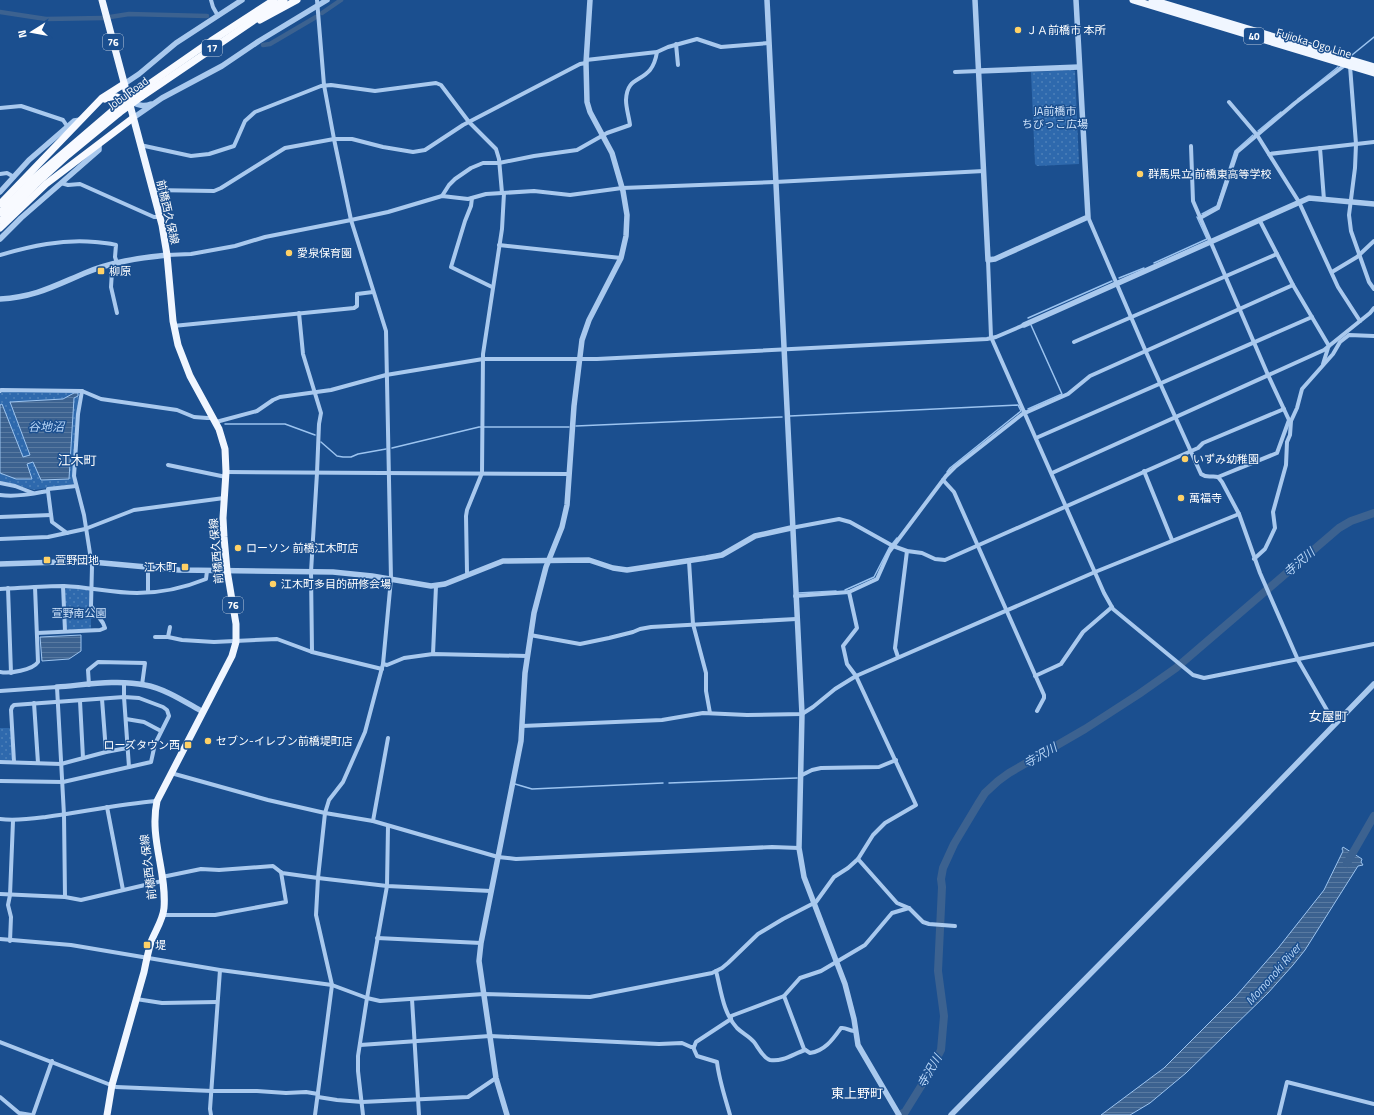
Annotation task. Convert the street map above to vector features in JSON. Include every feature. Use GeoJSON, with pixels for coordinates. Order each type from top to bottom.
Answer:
{"type":"FeatureCollection","features":[{"type":"Feature","properties":{"kind":"highway","name":"17"},"geometry":{"type":"LineString","coordinates":[[220,35],[265,0]]}},
{"type":"Feature","properties":{"kind":"highway","name":"Jobu Road"},"geometry":{"type":"LineString","coordinates":[[0,213],[33,179],[118,110],[220,35],[274,0]]}},
{"type":"Feature","properties":{"kind":"highway","name":"Jobu Road"},"geometry":{"type":"LineString","coordinates":[[140,94],[284,0]]}},
{"type":"Feature","properties":{"kind":"highway","name":"17"},"geometry":{"type":"LineString","coordinates":[[234,33],[261,20],[296,0]]}},
{"type":"Feature","properties":{"kind":"highway"},"geometry":{"type":"LineString","coordinates":[[0,204],[102,98],[124,84]]}},
{"type":"Feature","properties":{"kind":"highway"},"geometry":{"type":"LineString","coordinates":[[95,106],[112,96],[118,96],[129,101]]}},
{"type":"Feature","properties":{"kind":"highway","name":"Jobu Road"},"geometry":{"type":"LineString","coordinates":[[0,222],[35,185],[118,110]]}},
{"type":"Feature","properties":{"kind":"highway"},"geometry":{"type":"LineString","coordinates":[[0,228],[46,184],[133,118]]}},
{"type":"Feature","properties":{"kind":"main road","name":"前橋西久保線"},"geometry":{"type":"LineString","coordinates":[[102,0],[160,216],[167,255],[173,326],[178,345],[186,367],[215,420],[224,444],[226,475],[224,498],[224,537],[227,570],[236,624],[236,642],[232,656],[157,801],[154,822],[162,879],[164,907],[163,915],[151,942],[112,1085],[108,1115]]}},
{"type":"Feature","properties":{"kind":"main road","name":"Fujioka-Ogo Line"},"geometry":{"type":"LineString","coordinates":[[1133,0],[1374,73]]}},
{"type":"Feature","properties":{"kind":"main road","name":"40"},"geometry":{"type":"LineString","coordinates":[[1152,0],[1374,67]]}},
{"type":"Feature","properties":{"kind":"street"},"geometry":{"type":"LineString","coordinates":[[212,0],[213,7],[218,16]]}},
{"type":"Feature","properties":{"kind":"street"},"geometry":{"type":"LineString","coordinates":[[124,84],[139,74],[176,43],[242,0]]}},
{"type":"Feature","properties":{"kind":"street"},"geometry":{"type":"LineString","coordinates":[[129,101],[146,106],[162,98],[222,66],[259,40],[318,3],[327,0]]}},
{"type":"Feature","properties":{"kind":"street"},"geometry":{"type":"LineString","coordinates":[[507,1115],[496,1078],[479,961],[481,943],[521,741],[525,673],[530,635],[538,599],[549,561],[564,519],[567,505],[572,428],[582,340],[589,320],[621,258],[627,224],[626,204],[612,153],[592,116],[587,102],[586,61],[590,0]]}},
{"type":"Feature","properties":{"kind":"street"},"geometry":{"type":"LineString","coordinates":[[767,0],[791,528],[802,714],[799,848],[804,877],[850,1002],[854,1031],[861,1051],[899,1115]]}},
{"type":"Feature","properties":{"kind":"street"},"geometry":{"type":"LineString","coordinates":[[975,0],[991,335],[1104,593],[1112,607],[1188,671],[1196,676],[1207,678],[1374,644]]}},
{"type":"Feature","properties":{"kind":"street"},"geometry":{"type":"LineString","coordinates":[[1076,0],[1088,217],[1146,352],[1201,474],[1207,477],[1218,477],[1277,453],[1297,408],[1302,389],[1333,354],[1340,342],[1349,335],[1374,336]]}},
{"type":"Feature","properties":{"kind":"street"},"geometry":{"type":"LineString","coordinates":[[315,1115],[332,985],[316,915],[318,878],[325,813],[329,800],[343,782],[365,732],[383,664],[391,579],[386,331],[351,220],[334,139],[324,85],[318,3]]}},
{"type":"Feature","properties":{"kind":"street"},"geometry":{"type":"LineString","coordinates":[[152,190],[214,191],[285,148],[334,139],[352,139],[383,147],[413,152],[425,150],[469,122],[586,61],[657,52],[676,44],[697,39],[722,46],[769,43]]}},
{"type":"Feature","properties":{"kind":"street"},"geometry":{"type":"LineString","coordinates":[[676,44],[678,65]]}},
{"type":"Feature","properties":{"kind":"street"},"geometry":{"type":"LineString","coordinates":[[442,196],[455,179],[471,168],[483,163],[499,163],[577,150],[603,135],[618,128],[630,125],[626,102],[627,92],[633,82],[650,70],[657,52]]}},
{"type":"Feature","properties":{"kind":"street"},"geometry":{"type":"LineString","coordinates":[[1200,218],[1218,208],[1237,152],[1295,103],[1348,65],[1356,144],[1355,175],[1349,215],[1351,231],[1369,282],[1374,289]]}},
{"type":"Feature","properties":{"kind":"street"},"geometry":{"type":"LineString","coordinates":[[955,72],[1079,66]]}},
{"type":"Feature","properties":{"kind":"street"},"geometry":{"type":"LineString","coordinates":[[140,145],[191,156],[209,154],[234,146],[245,121],[255,112],[324,85],[375,91],[436,83],[442,86],[469,122],[496,149],[503,193],[502,227],[492,287],[483,358],[482,472],[466,513],[468,575]]}},
{"type":"Feature","properties":{"kind":"street"},"geometry":{"type":"LineString","coordinates":[[133,118],[162,98]]}},
{"type":"Feature","properties":{"kind":"street"},"geometry":{"type":"LineString","coordinates":[[1230,102],[1257,135],[1299,202],[1338,288],[1360,321]]}},
{"type":"Feature","properties":{"kind":"street"},"geometry":{"type":"LineString","coordinates":[[0,108],[21,106],[63,120],[68,126]]}},
{"type":"Feature","properties":{"kind":"street"},"geometry":{"type":"LineString","coordinates":[[0,192],[29,160],[74,121],[81,120]]}},
{"type":"Feature","properties":{"kind":"street"},"geometry":{"type":"LineString","coordinates":[[1268,154],[1374,142]]}},
{"type":"Feature","properties":{"kind":"street"},"geometry":{"type":"LineString","coordinates":[[0,239],[21,218],[99,150],[99,144]]}},
{"type":"Feature","properties":{"kind":"street"},"geometry":{"type":"LineString","coordinates":[[1191,146],[1193,201],[1268,375],[1290,421],[1290,435],[1287,442],[1286,465],[1272,512],[1275,528],[1265,549],[1254,559]]}},
{"type":"Feature","properties":{"kind":"street"},"geometry":{"type":"LineString","coordinates":[[1320,148],[1324,200]]}},
{"type":"Feature","properties":{"kind":"street"},"geometry":{"type":"LineString","coordinates":[[0,299],[36,294],[85,273],[114,264],[167,255],[186,255],[214,251],[265,237],[388,212],[442,196],[472,198],[486,194],[534,191],[570,195],[622,188],[984,171]]}},
{"type":"Feature","properties":{"kind":"street"},"geometry":{"type":"LineString","coordinates":[[0,174],[7,173],[14,177]]}},
{"type":"Feature","properties":{"kind":"street"},"geometry":{"type":"LineString","coordinates":[[61,184],[80,184],[154,217],[160,216]]}},
{"type":"Feature","properties":{"kind":"street"},"geometry":{"type":"LineString","coordinates":[[472,198],[471,206],[464,221],[451,267],[492,287]]}},
{"type":"Feature","properties":{"kind":"street"},"geometry":{"type":"LineString","coordinates":[[0,391],[82,391],[100,399],[177,410],[194,417],[215,420],[257,411],[280,397],[316,393],[386,375],[483,358],[580,359],[783,350],[992,338],[1260,221],[1309,198],[1350,203],[1374,204]]}},
{"type":"Feature","properties":{"kind":"street"},"geometry":{"type":"LineString","coordinates":[[988,260],[995,259],[1088,217]]}},
{"type":"Feature","properties":{"kind":"street"},"geometry":{"type":"LineString","coordinates":[[1260,221],[1329,346],[1323,366]]}},
{"type":"Feature","properties":{"kind":"street"},"geometry":{"type":"LineString","coordinates":[[0,255],[22,248],[44,244],[82,241],[116,245],[111,287],[117,313]]}},
{"type":"Feature","properties":{"kind":"street"},"geometry":{"type":"LineString","coordinates":[[1332,272],[1349,262],[1374,241]]}},
{"type":"Feature","properties":{"kind":"street"},"geometry":{"type":"LineString","coordinates":[[499,245],[621,258]]}},
{"type":"Feature","properties":{"kind":"street"},"geometry":{"type":"LineString","coordinates":[[1074,342],[1277,254]]}},
{"type":"Feature","properties":{"kind":"street"},"geometry":{"type":"LineString","coordinates":[[795,596],[849,592],[877,579],[888,552],[943,480],[955,467],[1025,412],[1068,394],[1090,376],[1294,285]]}},
{"type":"Feature","properties":{"kind":"street"},"geometry":{"type":"LineString","coordinates":[[173,326],[354,308],[357,306],[357,294],[373,292]]}},
{"type":"Feature","properties":{"kind":"street"},"geometry":{"type":"LineString","coordinates":[[1052,473],[1324,350],[1374,308]]}},
{"type":"Feature","properties":{"kind":"street"},"geometry":{"type":"LineString","coordinates":[[299,313],[302,350],[321,412],[319,424],[311,572],[312,652]]}},
{"type":"Feature","properties":{"kind":"street"},"geometry":{"type":"LineString","coordinates":[[1036,438],[1312,317]]}},
{"type":"Feature","properties":{"kind":"street"},"geometry":{"type":"LineString","coordinates":[[37,633],[100,630],[104,628],[103,623],[91,606],[93,588],[92,562],[74,476],[78,414],[82,391]]}},
{"type":"Feature","properties":{"kind":"street"},"geometry":{"type":"LineString","coordinates":[[0,564],[92,562],[148,568],[207,571],[227,570],[349,573],[426,586],[436,586],[501,562],[589,560],[613,568],[630,570],[689,561],[722,555],[755,536],[839,519],[850,522],[893,546],[935,559],[945,560],[1198,448],[1203,443],[1284,409]]}},
{"type":"Feature","properties":{"kind":"street"},"geometry":{"type":"LineString","coordinates":[[168,465],[226,475],[482,472],[569,474]]}},
{"type":"Feature","properties":{"kind":"street"},"geometry":{"type":"LineString","coordinates":[[1144,471],[1172,540]]}},
{"type":"Feature","properties":{"kind":"street"},"geometry":{"type":"LineString","coordinates":[[1218,477],[1239,514],[1254,559],[1298,660],[1335,724]]}},
{"type":"Feature","properties":{"kind":"street"},"geometry":{"type":"LineString","coordinates":[[943,480],[954,492],[1044,698],[1037,711]]}},
{"type":"Feature","properties":{"kind":"street"},"geometry":{"type":"LineString","coordinates":[[0,483],[15,486],[34,494]]}},
{"type":"Feature","properties":{"kind":"street"},"geometry":{"type":"LineString","coordinates":[[0,495],[8,496],[34,494],[48,491],[48,489],[76,486]]}},
{"type":"Feature","properties":{"kind":"street"},"geometry":{"type":"LineString","coordinates":[[48,491],[52,522],[67,533]]}},
{"type":"Feature","properties":{"kind":"street"},"geometry":{"type":"LineString","coordinates":[[0,539],[48,537],[85,530],[134,510],[224,498]]}},
{"type":"Feature","properties":{"kind":"street"},"geometry":{"type":"LineString","coordinates":[[522,726],[662,720],[697,713],[747,715],[802,714],[835,689],[856,676],[1095,572],[1239,514]]}},
{"type":"Feature","properties":{"kind":"street"},"geometry":{"type":"LineString","coordinates":[[0,517],[51,515]]}},
{"type":"Feature","properties":{"kind":"street"},"geometry":{"type":"LineString","coordinates":[[898,657],[895,646],[906,550]]}},
{"type":"Feature","properties":{"kind":"street"},"geometry":{"type":"LineString","coordinates":[[689,561],[693,624],[706,672],[706,691],[710,713]]}},
{"type":"Feature","properties":{"kind":"street"},"geometry":{"type":"LineString","coordinates":[[148,568],[148,592]]}},
{"type":"Feature","properties":{"kind":"street"},"geometry":{"type":"LineString","coordinates":[[0,589],[62,586],[129,592],[148,592],[179,588],[192,584],[206,579],[207,571]]}},
{"type":"Feature","properties":{"kind":"street"},"geometry":{"type":"LineString","coordinates":[[62,586],[65,631]]}},
{"type":"Feature","properties":{"kind":"street"},"geometry":{"type":"LineString","coordinates":[[433,654],[436,586]]}},
{"type":"Feature","properties":{"kind":"street"},"geometry":{"type":"LineString","coordinates":[[0,672],[11,672],[37,665],[36,587]]}},
{"type":"Feature","properties":{"kind":"street"},"geometry":{"type":"LineString","coordinates":[[8,588],[11,672]]}},
{"type":"Feature","properties":{"kind":"street"},"geometry":{"type":"LineString","coordinates":[[0,939],[71,945],[220,970],[332,985],[367,998],[380,1001],[484,994],[590,997],[716,971],[728,963],[758,934],[813,904],[834,877],[858,859],[873,835],[885,823],[916,805],[856,676],[846,664],[843,646],[858,628],[849,592]]}},
{"type":"Feature","properties":{"kind":"street"},"geometry":{"type":"LineString","coordinates":[[1035,676],[1061,664],[1083,632],[1112,607]]}},
{"type":"Feature","properties":{"kind":"street"},"geometry":{"type":"LineString","coordinates":[[530,635],[580,644],[627,634],[640,629],[693,624],[796,619]]}},
{"type":"Feature","properties":{"kind":"street"},"geometry":{"type":"LineString","coordinates":[[168,637],[170,627]]}},
{"type":"Feature","properties":{"kind":"street"},"geometry":{"type":"LineString","coordinates":[[155,637],[168,637],[182,640],[236,642],[272,638],[312,652],[382,669]]}},
{"type":"Feature","properties":{"kind":"street"},"geometry":{"type":"LineString","coordinates":[[383,664],[387,665],[404,658],[433,654],[527,656]]}},
{"type":"Feature","properties":{"kind":"street"},"geometry":{"type":"LineString","coordinates":[[89,685],[88,670],[98,662],[144,663],[142,684]]}},
{"type":"Feature","properties":{"kind":"street"},"geometry":{"type":"LineString","coordinates":[[0,691],[124,683],[142,684],[173,695],[203,712]]}},
{"type":"Feature","properties":{"kind":"street"},"geometry":{"type":"LineString","coordinates":[[124,683],[129,767]]}},
{"type":"Feature","properties":{"kind":"street"},"geometry":{"type":"LineString","coordinates":[[951,1115],[1244,819],[1374,684]]}},
{"type":"Feature","properties":{"kind":"street"},"geometry":{"type":"LineString","coordinates":[[57,687],[56,702],[63,782],[65,897]]}},
{"type":"Feature","properties":{"kind":"street"},"geometry":{"type":"LineString","coordinates":[[0,781],[63,782],[151,762],[155,744],[169,716],[167,710],[163,707],[139,698],[124,697],[14,705],[12,707],[14,762]]}},
{"type":"Feature","properties":{"kind":"street"},"geometry":{"type":"LineString","coordinates":[[102,699],[106,752]]}},
{"type":"Feature","properties":{"kind":"street"},"geometry":{"type":"LineString","coordinates":[[80,701],[83,758]]}},
{"type":"Feature","properties":{"kind":"street"},"geometry":{"type":"LineString","coordinates":[[34,703],[38,763]]}},
{"type":"Feature","properties":{"kind":"street"},"geometry":{"type":"LineString","coordinates":[[126,719],[144,722],[161,731]]}},
{"type":"Feature","properties":{"kind":"street"},"geometry":{"type":"LineString","coordinates":[[373,821],[388,738]]}},
{"type":"Feature","properties":{"kind":"street"},"geometry":{"type":"LineString","coordinates":[[0,762],[61,764],[127,748]]}},
{"type":"Feature","properties":{"kind":"street"},"geometry":{"type":"LineString","coordinates":[[800,776],[812,770],[821,768],[879,767],[896,760]]}},
{"type":"Feature","properties":{"kind":"street"},"geometry":{"type":"LineString","coordinates":[[171,773],[268,800],[325,813],[373,821],[498,857],[516,859],[772,847],[799,848]]}},
{"type":"Feature","properties":{"kind":"street"},"geometry":{"type":"LineString","coordinates":[[0,819],[13,821],[133,803],[157,801]]}},
{"type":"Feature","properties":{"kind":"street"},"geometry":{"type":"LineString","coordinates":[[106,808],[123,890]]}},
{"type":"Feature","properties":{"kind":"street"},"geometry":{"type":"LineString","coordinates":[[10,941],[11,917],[8,906],[10,895],[13,821]]}},
{"type":"Feature","properties":{"kind":"street"},"geometry":{"type":"LineString","coordinates":[[363,1115],[358,1071],[360,1045],[387,886],[388,826]]}},
{"type":"Feature","properties":{"kind":"street"},"geometry":{"type":"LineString","coordinates":[[858,859],[897,902],[909,908],[923,922],[952,926]]}},
{"type":"Feature","properties":{"kind":"street"},"geometry":{"type":"LineString","coordinates":[[0,894],[65,897],[81,900],[201,869],[219,870],[273,866],[281,872],[387,886],[491,891]]}},
{"type":"Feature","properties":{"kind":"street"},"geometry":{"type":"LineString","coordinates":[[163,915],[215,915],[286,902],[281,872]]}},
{"type":"Feature","properties":{"kind":"street"},"geometry":{"type":"LineString","coordinates":[[693,1047],[696,1042],[731,1020],[732,1016],[784,996],[800,978],[815,974],[865,945],[892,914],[909,908]]}},
{"type":"Feature","properties":{"kind":"street"},"geometry":{"type":"LineString","coordinates":[[377,938],[481,943]]}},
{"type":"Feature","properties":{"kind":"street"},"geometry":{"type":"LineString","coordinates":[[211,1115],[210,1109],[220,970]]}},
{"type":"Feature","properties":{"kind":"street"},"geometry":{"type":"LineString","coordinates":[[716,971],[724,1004],[731,1020],[754,1042],[767,1059],[783,1059],[805,1050]]}},
{"type":"Feature","properties":{"kind":"street"},"geometry":{"type":"LineString","coordinates":[[784,996],[805,1050],[810,1053],[817,1052],[824,1048],[841,1028],[844,1027],[854,1031]]}},
{"type":"Feature","properties":{"kind":"street"},"geometry":{"type":"LineString","coordinates":[[412,999],[419,1115]]}},
{"type":"Feature","properties":{"kind":"street"},"geometry":{"type":"LineString","coordinates":[[136,1000],[162,1003],[218,1002]]}},
{"type":"Feature","properties":{"kind":"street"},"geometry":{"type":"LineString","coordinates":[[360,1045],[490,1036],[659,1044],[682,1043],[693,1047],[697,1056],[717,1062],[720,1080],[730,1115]]}},
{"type":"Feature","properties":{"kind":"street"},"geometry":{"type":"LineString","coordinates":[[0,1042],[116,1087],[125,1088],[257,1091],[286,1094],[306,1092],[337,1100],[362,1102],[468,1097],[496,1078]]}},
{"type":"Feature","properties":{"kind":"street"},"geometry":{"type":"LineString","coordinates":[[0,1097],[19,1113],[32,1115],[52,1061]]}},
{"type":"Feature","properties":{"kind":"street"},"geometry":{"type":"LineString","coordinates":[[1280,1115],[1287,1082],[1374,1104]]}},
{"type":"Feature","properties":{"kind":"green space","name":"JA前橋市 ちびっこ広場"},"geometry":{"type":"Polygon","coordinates":[[[1075,71],[1079,164],[1037,166],[1035,164],[1031,72],[1075,71]]]}},
{"type":"Feature","properties":{"kind":"green space","name":"谷地沼"},"geometry":{"type":"Polygon","coordinates":[[[7,391],[79,392],[75,434],[74,484],[34,490],[0,481],[0,393],[7,391]]]}},
{"type":"Feature","properties":{"kind":"green space","name":"萱野南公園"},"geometry":{"type":"Polygon","coordinates":[[[67,588],[90,589],[89,605],[98,618],[91,619],[91,629],[69,630],[66,628],[64,591],[67,588]]]}},
{"type":"Feature","properties":{"kind":"green space"},"geometry":{"type":"Polygon","coordinates":[[[0,728],[11,728],[13,758],[10,761],[0,760],[0,728]]]}},
{"type":"Feature","properties":{"kind":"water","name":"谷地沼"},"geometry":{"type":"Polygon","coordinates":[[[74,393],[78,393],[78,396],[74,398],[69,479],[41,480],[33,462],[27,464],[32,479],[16,479],[0,473],[0,405],[2,404],[23,457],[30,455],[10,402],[63,399],[74,393]]]}},
{"type":"Feature","properties":{"kind":"water"},"geometry":{"type":"Polygon","coordinates":[[[81,635],[81,651],[69,659],[42,661],[40,637],[81,635]]]}},
{"type":"Feature","properties":{"kind":"water"},"geometry":{"type":"Polygon","coordinates":[[[1343,847],[1362,859],[1361,862],[1363,865],[1358,866],[1305,950],[1268,993],[1186,1073],[1150,1103],[1130,1115],[1101,1115],[1164,1068],[1236,996],[1279,947],[1324,890],[1343,851],[1343,847]]]}},
{"type":"Feature","properties":{"kind":"waterway"},"geometry":{"type":"LineString","coordinates":[[322,13],[341,0]]}},
{"type":"Feature","properties":{"kind":"waterway"},"geometry":{"type":"LineString","coordinates":[[0,12],[46,19],[104,18]]}},
{"type":"Feature","properties":{"kind":"waterway"},"geometry":{"type":"LineString","coordinates":[[110,17],[129,14],[207,16]]}},
{"type":"Feature","properties":{"kind":"waterway"},"geometry":{"type":"LineString","coordinates":[[263,45],[270,44],[316,17]]}},
{"type":"Feature","properties":{"kind":"waterway"},"geometry":{"type":"LineString","coordinates":[[1352,55],[1374,37]]}},
{"type":"Feature","properties":{"kind":"waterway"},"geometry":{"type":"LineString","coordinates":[[1298,99],[1338,67]]}},
{"type":"Feature","properties":{"kind":"waterway"},"geometry":{"type":"LineString","coordinates":[[1258,131],[1281,112]]}},
{"type":"Feature","properties":{"kind":"waterway"},"geometry":{"type":"LineString","coordinates":[[1202,214],[1217,206],[1235,151],[1253,135]]}},
{"type":"Feature","properties":{"kind":"waterway"},"geometry":{"type":"LineString","coordinates":[[1154,263],[1207,239],[1197,217]]}},
{"type":"Feature","properties":{"kind":"waterway"},"geometry":{"type":"LineString","coordinates":[[1119,278],[1144,268]]}},
{"type":"Feature","properties":{"kind":"waterway"},"geometry":{"type":"LineString","coordinates":[[1028,318],[1112,281]]}},
{"type":"Feature","properties":{"kind":"waterway"},"geometry":{"type":"LineString","coordinates":[[1028,409],[1062,394],[1031,325]]}},
{"type":"Feature","properties":{"kind":"waterway"},"geometry":{"type":"LineString","coordinates":[[790,416],[1018,405],[1021,411],[947,472]]}},
{"type":"Feature","properties":{"kind":"waterway"},"geometry":{"type":"LineString","coordinates":[[576,426],[782,417]]}},
{"type":"Feature","properties":{"kind":"waterway"},"geometry":{"type":"LineString","coordinates":[[225,424],[285,424],[315,435]]}},
{"type":"Feature","properties":{"kind":"waterway"},"geometry":{"type":"LineString","coordinates":[[392,448],[479,427],[569,427]]}},
{"type":"Feature","properties":{"kind":"waterway"},"geometry":{"type":"LineString","coordinates":[[321,442],[337,456],[343,457],[351,457],[358,454],[386,449]]}},
{"type":"Feature","properties":{"kind":"waterway","name":"寺沢川"},"geometry":{"type":"LineString","coordinates":[[899,1115],[905,1112],[928,1075],[941,1050],[944,1016],[938,971],[942,887],[941,879],[943,868],[954,844],[985,793],[1009,773],[1085,729],[1176,668],[1339,528],[1351,521],[1374,513]]}},
{"type":"Feature","properties":{"kind":"waterway"},"geometry":{"type":"LineString","coordinates":[[845,590],[874,577],[889,548],[897,538]]}},
{"type":"Feature","properties":{"kind":"waterway"},"geometry":{"type":"LineString","coordinates":[[798,593],[836,591]]}},
{"type":"Feature","properties":{"kind":"waterway"},"geometry":{"type":"LineString","coordinates":[[669,783],[797,778]]}},
{"type":"Feature","properties":{"kind":"waterway"},"geometry":{"type":"LineString","coordinates":[[515,784],[532,789],[663,783]]}},
{"type":"Feature","properties":{"kind":"waterway","name":"Momonoki River"},"geometry":{"type":"LineString","coordinates":[[1347,863],[1374,816]]}},
{"type":"Feature","properties":{"kind":"place","name":"ＪＡ前橋市 本所"},"geometry":{"type":"Point","coordinates":[1018,30]}},
{"type":"Feature","properties":{"kind":"place","name":"群馬県立 前橋東高等学校"},"geometry":{"type":"Point","coordinates":[1140,174]}},
{"type":"Feature","properties":{"kind":"place","name":"愛泉保育園"},"geometry":{"type":"Point","coordinates":[289,253]}},
{"type":"Feature","properties":{"kind":"place","name":"柳原"},"geometry":{"type":"Point","coordinates":[101,271]}},
{"type":"Feature","properties":{"kind":"place","name":"いずみ幼稚園"},"geometry":{"type":"Point","coordinates":[1185,459]}},
{"type":"Feature","properties":{"kind":"place","name":"萬福寺"},"geometry":{"type":"Point","coordinates":[1181,498]}},
{"type":"Feature","properties":{"kind":"place","name":"ローソン 前橋江木町店"},"geometry":{"type":"Point","coordinates":[238,548]}},
{"type":"Feature","properties":{"kind":"place","name":"萱野団地"},"geometry":{"type":"Point","coordinates":[47,560]}},
{"type":"Feature","properties":{"kind":"place","name":"江木町"},"geometry":{"type":"Point","coordinates":[185,567]}},
{"type":"Feature","properties":{"kind":"place","name":"江木町多目的研修会場"},"geometry":{"type":"Point","coordinates":[273,584]}},
{"type":"Feature","properties":{"kind":"place","name":"セブン-イレブン前橋堤町店"},"geometry":{"type":"Point","coordinates":[208,741]}},
{"type":"Feature","properties":{"kind":"place","name":"ローズタウン西"},"geometry":{"type":"Point","coordinates":[188,745]}},
{"type":"Feature","properties":{"kind":"place","name":"堤"},"geometry":{"type":"Point","coordinates":[147,945]}},
{"type":"Feature","properties":{"kind":"district","name":"江木町"},"geometry":{"type":"Point","coordinates":[77,460]}},
{"type":"Feature","properties":{"kind":"district","name":"女屋町"},"geometry":{"type":"Point","coordinates":[1328,716]}},
{"type":"Feature","properties":{"kind":"district","name":"東上野町"},"geometry":{"type":"Point","coordinates":[857,1093]}}]}
